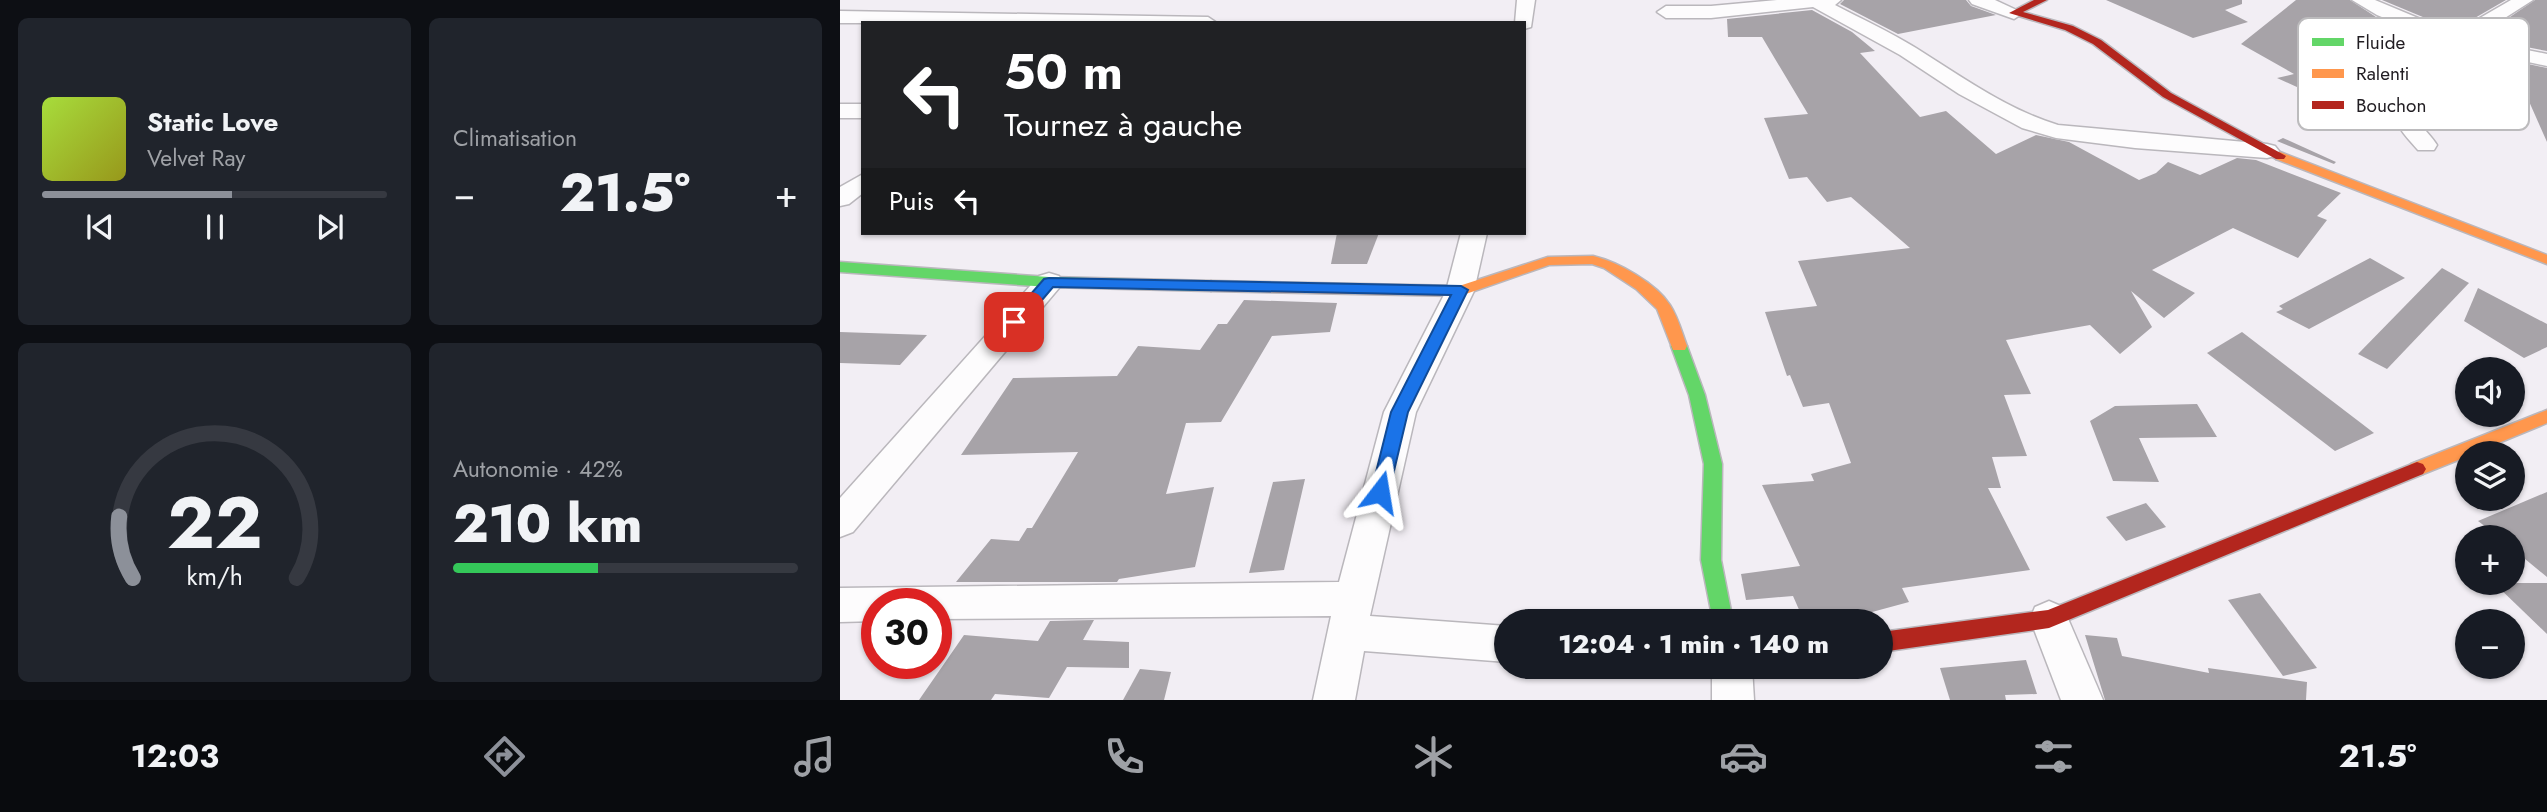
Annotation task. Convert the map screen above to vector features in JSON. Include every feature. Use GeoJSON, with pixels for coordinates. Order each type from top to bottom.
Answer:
{"type":"FeatureCollection","features":[{"type":"Feature","properties":{"kind":"street"},"geometry":{"type":"LineString","coordinates":[[840,17],[1052,21],[1078,0]]}},
{"type":"Feature","properties":{"kind":"street"},"geometry":{"type":"LineString","coordinates":[[1524,21],[1525,0]]}},
{"type":"Feature","properties":{"kind":"street"},"geometry":{"type":"LineString","coordinates":[[1978,0],[2069,28],[2097,42],[2167,95],[2267,151],[2547,260]]}},
{"type":"Feature","properties":{"kind":"street"},"geometry":{"type":"LineString","coordinates":[[2014,13],[2042,0]]}},
{"type":"Feature","properties":{"kind":"street"},"geometry":{"type":"LineString","coordinates":[[2361,0],[2398,18]]}},
{"type":"Feature","properties":{"kind":"street"},"geometry":{"type":"LineString","coordinates":[[2494,18],[2524,0]]}},
{"type":"Feature","properties":{"kind":"street"},"geometry":{"type":"LineString","coordinates":[[1666,12],[1711,12],[1826,1],[1966,90],[2030,122],[2056,131],[2135,141],[2267,151]]}},
{"type":"Feature","properties":{"kind":"street"},"geometry":{"type":"LineString","coordinates":[[2529,56],[2547,60]]}},
{"type":"Feature","properties":{"kind":"street"},"geometry":{"type":"LineString","coordinates":[[840,111],[861,111]]}},
{"type":"Feature","properties":{"kind":"street"},"geometry":{"type":"LineString","coordinates":[[2414,130],[2417,138],[2426,145]]}},
{"type":"Feature","properties":{"kind":"street"},"geometry":{"type":"LineString","coordinates":[[840,199],[861,183]]}},
{"type":"Feature","properties":{"kind":"street"},"geometry":{"type":"LineString","coordinates":[[1334,700],[1351,615],[1400,412],[1461,290],[1474,235]]}},
{"type":"Feature","properties":{"kind":"street"},"geometry":{"type":"LineString","coordinates":[[840,267],[1049,282],[1461,290],[1548,261],[1593,260],[1609,265],[1656,296],[1664,307],[1697,395],[1713,464],[1711,560],[1721,609]]}},
{"type":"Feature","properties":{"kind":"street"},"geometry":{"type":"LineString","coordinates":[[840,522],[1049,282]]}},
{"type":"Feature","properties":{"kind":"street"},"geometry":{"type":"LineString","coordinates":[[1893,640],[2049,619],[2547,416]]}},
{"type":"Feature","properties":{"kind":"street"},"geometry":{"type":"LineString","coordinates":[[840,605],[1010,599],[1139,601],[1351,615],[1494,642]]}},
{"type":"Feature","properties":{"kind":"street"},"geometry":{"type":"LineString","coordinates":[[2049,619],[2082,700]]}},
{"type":"Feature","properties":{"kind":"street"},"geometry":{"type":"LineString","coordinates":[[1732,679],[1733,700]]}},
{"type":"Feature","properties":{"kind":"building"},"geometry":{"type":"Polygon","coordinates":[[[1844,0],[1966,0],[1971,6],[1996,15],[1898,34],[1840,4],[1844,0]]]}},
{"type":"Feature","properties":{"kind":"building"},"geometry":{"type":"Polygon","coordinates":[[[2106,0],[2242,0],[2242,4],[2225,10],[2248,22],[2193,38],[2106,0]]]}},
{"type":"Feature","properties":{"kind":"building"},"geometry":{"type":"Polygon","coordinates":[[[2296,0],[2350,0],[2378,18],[2298,18],[2298,88],[2277,78],[2294,74],[2241,44],[2296,0]]]}},
{"type":"Feature","properties":{"kind":"building"},"geometry":{"type":"Polygon","coordinates":[[[2382,0],[2506,0],[2475,18],[2425,18],[2382,0]]]}},
{"type":"Feature","properties":{"kind":"building"},"geometry":{"type":"Polygon","coordinates":[[[2535,0],[2547,0],[2547,51],[2529,48],[2529,18],[2508,18],[2535,0]]]}},
{"type":"Feature","properties":{"kind":"building"},"geometry":{"type":"Polygon","coordinates":[[[1812,10],[1852,32],[1875,51],[1860,53],[1920,117],[1946,111],[1996,154],[2036,135],[2069,142],[2139,180],[2156,173],[2168,162],[2200,175],[2237,158],[2256,160],[2341,193],[2317,216],[2327,220],[2298,258],[2233,228],[2152,270],[2195,293],[2164,318],[2131,291],[2152,327],[2120,354],[2090,325],[2006,340],[2031,394],[2004,395],[2027,456],[1992,457],[2001,488],[1988,488],[2030,570],[1902,588],[1909,602],[1883,609],[1799,609],[1793,596],[1746,600],[1741,574],[1800,566],[1762,485],[1814,481],[1811,474],[1851,463],[1829,403],[1803,407],[1790,375],[1787,376],[1765,312],[1817,306],[1798,261],[1910,248],[1851,197],[1827,202],[1807,177],[1789,179],[1764,118],[1808,114],[1762,37],[1728,37],[1727,19],[1812,10]]]}},
{"type":"Feature","properties":{"kind":"building"},"geometry":{"type":"Polygon","coordinates":[[[2529,64],[2547,68],[2547,142],[2529,101],[2529,64]]]}},
{"type":"Feature","properties":{"kind":"building"},"geometry":{"type":"Polygon","coordinates":[[[2283,138],[2336,162],[2334,164],[2277,141],[2283,138]]]}},
{"type":"Feature","properties":{"kind":"building"},"geometry":{"type":"Polygon","coordinates":[[[1337,235],[1378,235],[1367,264],[1331,264],[1337,235]]]}},
{"type":"Feature","properties":{"kind":"building"},"geometry":{"type":"Polygon","coordinates":[[[2370,258],[2405,278],[2309,329],[2276,312],[2283,309],[2279,306],[2370,258]]]}},
{"type":"Feature","properties":{"kind":"building"},"geometry":{"type":"Polygon","coordinates":[[[2442,268],[2469,283],[2387,369],[2358,354],[2442,268]]]}},
{"type":"Feature","properties":{"kind":"building"},"geometry":{"type":"Polygon","coordinates":[[[2478,288],[2547,324],[2547,347],[2522,357],[2464,321],[2478,288]]]}},
{"type":"Feature","properties":{"kind":"building"},"geometry":{"type":"Polygon","coordinates":[[[1244,300],[1337,303],[1330,332],[1272,336],[1221,422],[1186,423],[1166,494],[1214,487],[1195,567],[1119,579],[1117,582],[956,582],[991,539],[1019,541],[1027,528],[1032,528],[1078,452],[961,455],[1013,378],[1117,376],[1138,346],[1200,350],[1218,324],[1227,324],[1244,300]]]}},
{"type":"Feature","properties":{"kind":"building"},"geometry":{"type":"Polygon","coordinates":[[[840,332],[927,335],[900,365],[840,363],[840,332]]]}},
{"type":"Feature","properties":{"kind":"building"},"geometry":{"type":"Polygon","coordinates":[[[2242,332],[2374,433],[2335,451],[2207,353],[2242,332]]]}},
{"type":"Feature","properties":{"kind":"building"},"geometry":{"type":"Polygon","coordinates":[[[2197,404],[2217,437],[2139,438],[2159,482],[2113,481],[2090,421],[2115,406],[2197,404]]]}},
{"type":"Feature","properties":{"kind":"building"},"geometry":{"type":"Polygon","coordinates":[[[1305,479],[1284,570],[1249,573],[1273,482],[1305,479]]]}},
{"type":"Feature","properties":{"kind":"building"},"geometry":{"type":"Polygon","coordinates":[[[2547,492],[2547,577],[2525,559],[2525,525],[2483,525],[2478,521],[2502,511],[2525,511],[2525,501],[2547,492]]]}},
{"type":"Feature","properties":{"kind":"building"},"geometry":{"type":"Polygon","coordinates":[[[2146,503],[2166,527],[2126,541],[2106,517],[2146,503]]]}},
{"type":"Feature","properties":{"kind":"building"},"geometry":{"type":"Polygon","coordinates":[[[2525,583],[2547,583],[2547,634],[2525,613],[2525,609],[2521,609],[2506,595],[2525,595],[2525,583]]]}},
{"type":"Feature","properties":{"kind":"building"},"geometry":{"type":"Polygon","coordinates":[[[2260,593],[2317,668],[2283,676],[2228,600],[2260,593]]]}},
{"type":"Feature","properties":{"kind":"building"},"geometry":{"type":"Polygon","coordinates":[[[1094,620],[1083,640],[1129,642],[1129,668],[1067,667],[1049,698],[995,694],[991,700],[919,700],[934,679],[952,679],[952,652],[964,635],[1038,641],[1050,621],[1094,620]]]}},
{"type":"Feature","properties":{"kind":"building"},"geometry":{"type":"Polygon","coordinates":[[[2085,635],[2117,638],[2122,656],[2209,673],[2208,668],[2307,682],[2306,700],[2105,700],[2085,635]]]}},
{"type":"Feature","properties":{"kind":"building"},"geometry":{"type":"Polygon","coordinates":[[[2026,660],[2037,694],[2005,695],[2006,700],[1950,700],[1940,668],[2026,660]]]}},
{"type":"Feature","properties":{"kind":"building"},"geometry":{"type":"Polygon","coordinates":[[[1140,669],[1171,672],[1164,700],[1123,700],[1140,669]]]}},
{"type":"Feature","properties":{"kind":"traffic: fast"},"geometry":{"type":"LineString","coordinates":[[840,267],[1049,282],[1211,286]]}},
{"type":"Feature","properties":{"kind":"traffic: fast"},"geometry":{"type":"LineString","coordinates":[[1679,346],[1697,395],[1713,464],[1711,560],[1721,609]]}},
{"type":"Feature","properties":{"kind":"traffic: slow"},"geometry":{"type":"LineString","coordinates":[[2280,156],[2547,260]]}},
{"type":"Feature","properties":{"kind":"traffic: slow"},"geometry":{"type":"LineString","coordinates":[[1211,286],[1460,291],[1548,261],[1593,260],[1609,265],[1641,286],[1664,307],[1679,346]]}},
{"type":"Feature","properties":{"kind":"traffic: slow"},"geometry":{"type":"LineString","coordinates":[[2417,469],[2547,416]]}},
{"type":"Feature","properties":{"kind":"traffic: jam"},"geometry":{"type":"LineString","coordinates":[[2042,0],[2014,13],[2069,28],[2097,42],[2167,95],[2280,156]]}},
{"type":"Feature","properties":{"kind":"traffic: jam"},"geometry":{"type":"LineString","coordinates":[[1893,640],[2049,619],[2417,469]]}},
{"type":"Feature","properties":{"kind":"route"},"geometry":{"type":"LineString","coordinates":[[1014,322],[1049,282],[1461,290],[1400,412],[1380,492]]}}]}
